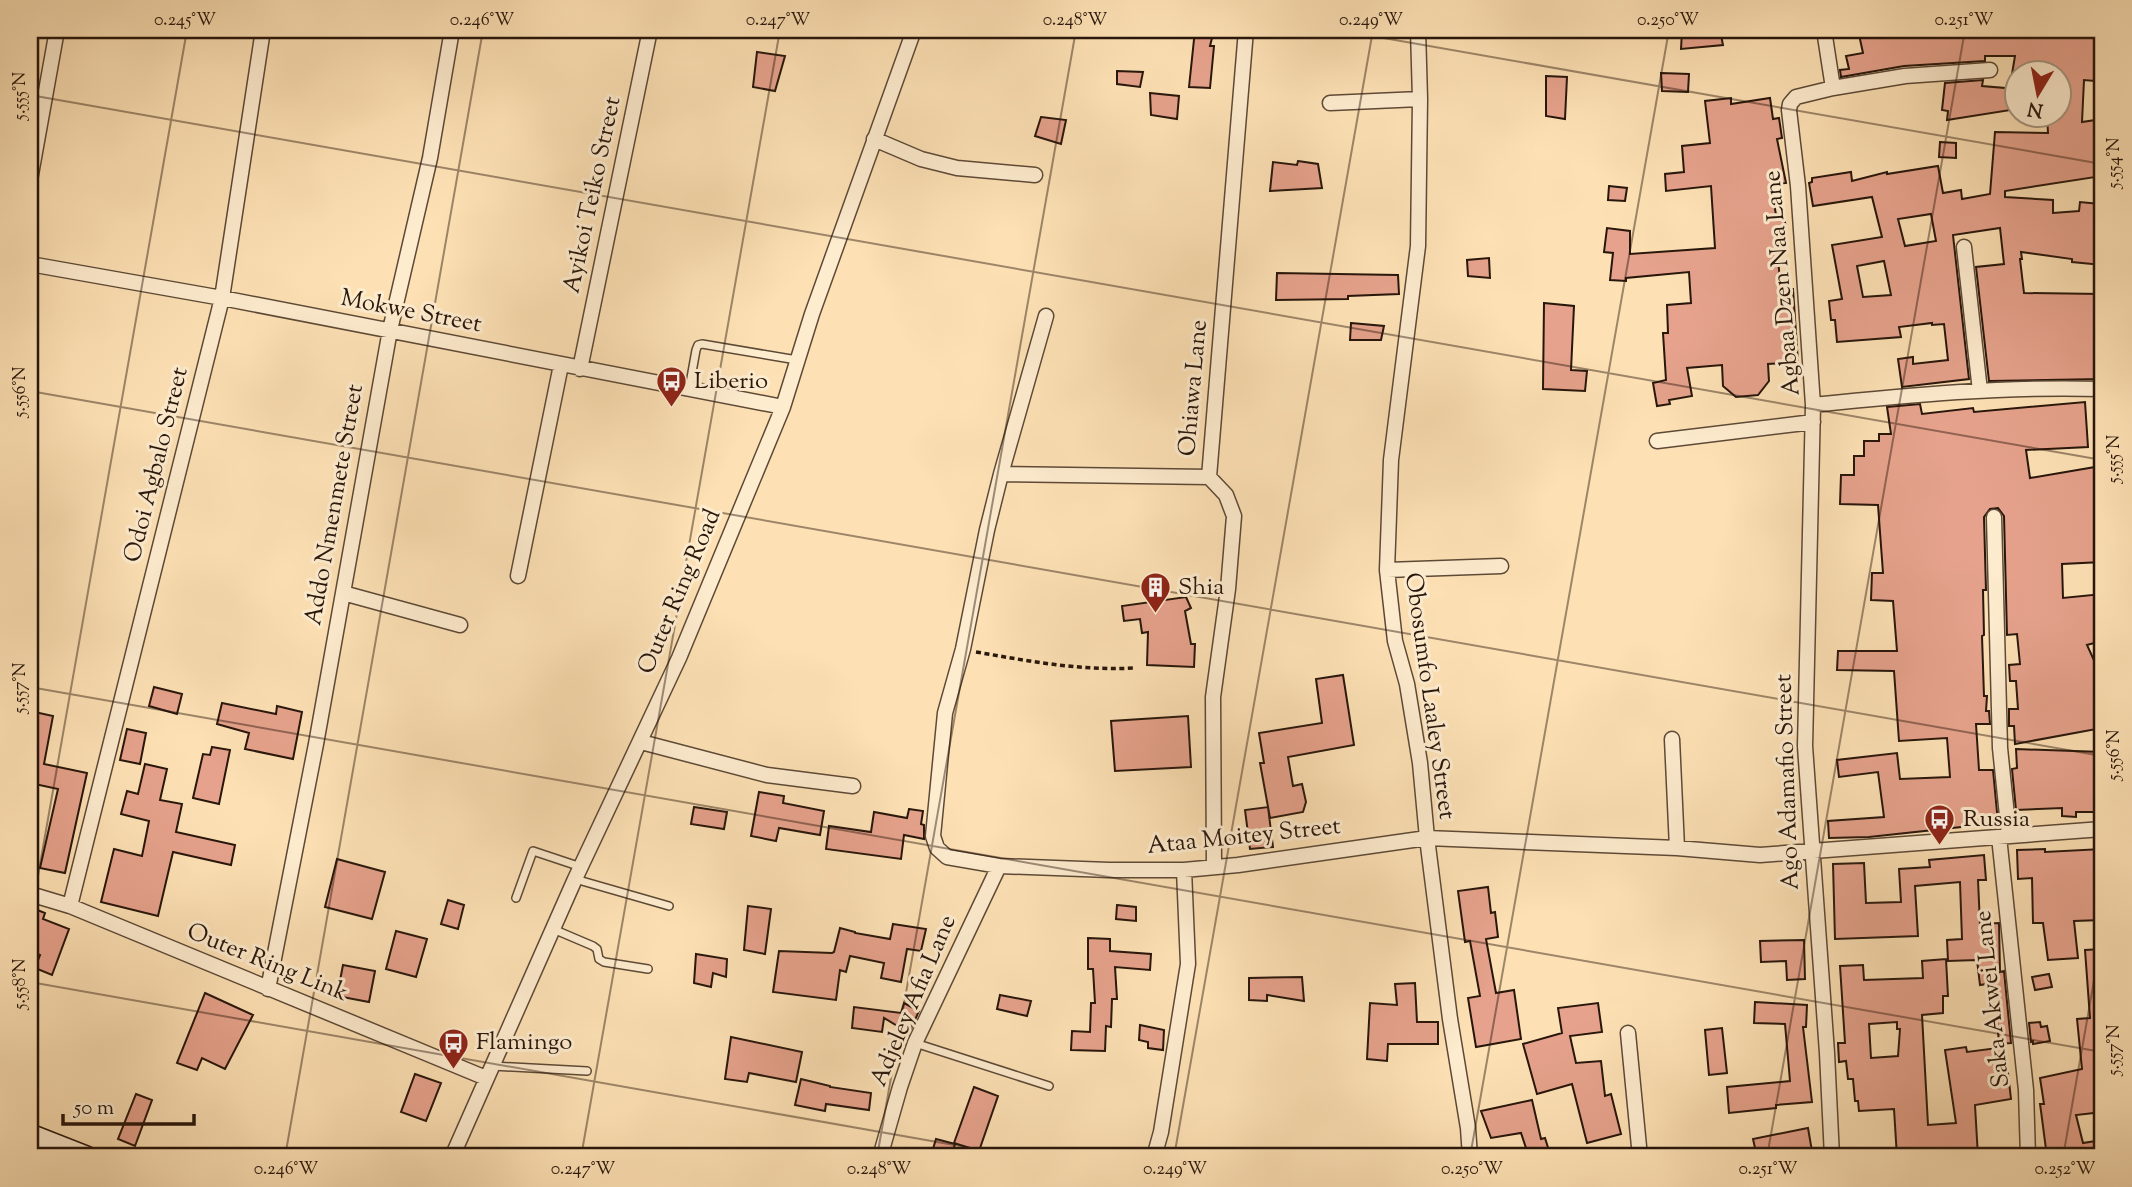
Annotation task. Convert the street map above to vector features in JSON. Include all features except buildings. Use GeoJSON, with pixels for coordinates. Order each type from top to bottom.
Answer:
{"type":"FeatureCollection","features":[{"type":"Feature","properties":{"kind":"main road"},"geometry":{"type":"LineString","coordinates":[[30,1135],[86,1157]]}},
{"type":"Feature","properties":{"kind":"main road"},"geometry":{"type":"LineString","coordinates":[[30,1145],[59,1157]]}},
{"type":"Feature","properties":{"kind":"street"},"geometry":{"type":"LineString","coordinates":[[30,180],[57,30]]}},
{"type":"Feature","properties":{"kind":"street","name":"Odoi Agbalo Street"},"geometry":{"type":"LineString","coordinates":[[70,906],[222,298],[263,30]]}},
{"type":"Feature","properties":{"kind":"street","name":"Addo Nmenmete Street"},"geometry":{"type":"LineString","coordinates":[[268,989],[390,330],[430,158],[452,30]]}},
{"type":"Feature","properties":{"kind":"street","name":"Ayikoi Teiko Street"},"geometry":{"type":"LineString","coordinates":[[580,369],[650,30]]}},
{"type":"Feature","properties":{"kind":"street","name":"Outer Ring Road"},"geometry":{"type":"LineString","coordinates":[[452,1157],[578,873],[679,658],[783,407],[797,360],[914,30]]}},
{"type":"Feature","properties":{"kind":"street","name":"Ohiawa Lane"},"geometry":{"type":"LineString","coordinates":[[1214,866],[1213,697],[1228,589],[1234,516],[1226,495],[1209,477],[1246,30]]}},
{"type":"Feature","properties":{"kind":"street","name":"Obosumfo Laaley Street"},"geometry":{"type":"LineString","coordinates":[[1418,30],[1418,246],[1391,460],[1387,570],[1395,641],[1407,684],[1420,763],[1427,838],[1470,1157]]}},
{"type":"Feature","properties":{"kind":"street"},"geometry":{"type":"LineString","coordinates":[[1824,30],[1833,88]]}},
{"type":"Feature","properties":{"kind":"street","name":"Agbaa Dzen Naa Lane"},"geometry":{"type":"LineString","coordinates":[[1990,70],[1905,76],[1833,88],[1796,97],[1790,104],[1788,110],[1798,186],[1813,405],[1980,391],[2102,389]]}},
{"type":"Feature","properties":{"kind":"street"},"geometry":{"type":"LineString","coordinates":[[1329,103],[1420,99]]}},
{"type":"Feature","properties":{"kind":"street"},"geometry":{"type":"LineString","coordinates":[[874,139],[933,163],[976,171],[1035,175]]}},
{"type":"Feature","properties":{"kind":"street"},"geometry":{"type":"LineString","coordinates":[[1964,247],[1980,391]]}},
{"type":"Feature","properties":{"kind":"street","name":"Mokwe Street"},"geometry":{"type":"LineString","coordinates":[[30,264],[222,298],[783,407]]}},
{"type":"Feature","properties":{"kind":"street","name":"Ataa Moitey Street"},"geometry":{"type":"LineString","coordinates":[[1046,316],[1001,474],[945,713],[933,836],[937,848],[947,857],[999,866],[1184,870],[1427,838],[1677,848],[1760,855],[2102,828]]}},
{"type":"Feature","properties":{"kind":"street"},"geometry":{"type":"LineString","coordinates":[[518,576],[561,365]]}},
{"type":"Feature","properties":{"kind":"street","name":"Ago Adamafio Street"},"geometry":{"type":"LineString","coordinates":[[1813,405],[1805,746],[1832,1157]]}},
{"type":"Feature","properties":{"kind":"street"},"geometry":{"type":"LineString","coordinates":[[1657,441],[1813,422]]}},
{"type":"Feature","properties":{"kind":"street"},"geometry":{"type":"LineString","coordinates":[[1001,474],[1209,477]]}},
{"type":"Feature","properties":{"kind":"street","name":"Saka Akwei Lane"},"geometry":{"type":"LineString","coordinates":[[1994,517],[2004,836],[2026,1090],[2028,1157]]}},
{"type":"Feature","properties":{"kind":"street"},"geometry":{"type":"LineString","coordinates":[[1387,570],[1502,566]]}},
{"type":"Feature","properties":{"kind":"street"},"geometry":{"type":"LineString","coordinates":[[343,593],[460,625]]}},
{"type":"Feature","properties":{"kind":"street"},"geometry":{"type":"LineString","coordinates":[[1672,739],[1677,848]]}},
{"type":"Feature","properties":{"kind":"street"},"geometry":{"type":"LineString","coordinates":[[641,742],[767,775],[853,786]]}},
{"type":"Feature","properties":{"kind":"street","name":"Adjeley Afia Lane"},"geometry":{"type":"LineString","coordinates":[[880,1157],[915,1043],[999,866]]}},
{"type":"Feature","properties":{"kind":"street"},"geometry":{"type":"LineString","coordinates":[[1154,1157],[1161,1132],[1188,964],[1184,870]]}},
{"type":"Feature","properties":{"kind":"street","name":"Outer Ring Link"},"geometry":{"type":"LineString","coordinates":[[30,894],[70,906],[268,989],[489,1072]]}},
{"type":"Feature","properties":{"kind":"street"},"geometry":{"type":"LineString","coordinates":[[1628,1033],[1640,1157]]}},
{"type":"Feature","properties":{"kind":"lane"},"geometry":{"type":"LineString","coordinates":[[689,390],[698,345],[797,360]]}},
{"type":"Feature","properties":{"kind":"lane"},"geometry":{"type":"LineString","coordinates":[[516,898],[533,851],[578,873],[669,906]]}},
{"type":"Feature","properties":{"kind":"lane"},"geometry":{"type":"LineString","coordinates":[[553,929],[593,946],[597,949],[599,959],[604,962],[648,969]]}},
{"type":"Feature","properties":{"kind":"lane"},"geometry":{"type":"LineString","coordinates":[[915,1043],[1049,1086]]}},
{"type":"Feature","properties":{"kind":"lane"},"geometry":{"type":"LineString","coordinates":[[489,1072],[587,1070]]}},
{"type":"Feature","properties":{"kind":"path"},"geometry":{"type":"LineString","coordinates":[[962,649],[1039,663],[1100,670],[1133,668]]}},
{"type":"Feature","properties":{"kind":"place","name":"Liberio"},"geometry":{"type":"Point","coordinates":[671,409]}},
{"type":"Feature","properties":{"kind":"place","name":"Shia"},"geometry":{"type":"Point","coordinates":[1155,615]}},
{"type":"Feature","properties":{"kind":"place","name":"Russia"},"geometry":{"type":"Point","coordinates":[1940,847]}},
{"type":"Feature","properties":{"kind":"place","name":"Flamingo"},"geometry":{"type":"Point","coordinates":[453,1070]}}]}
